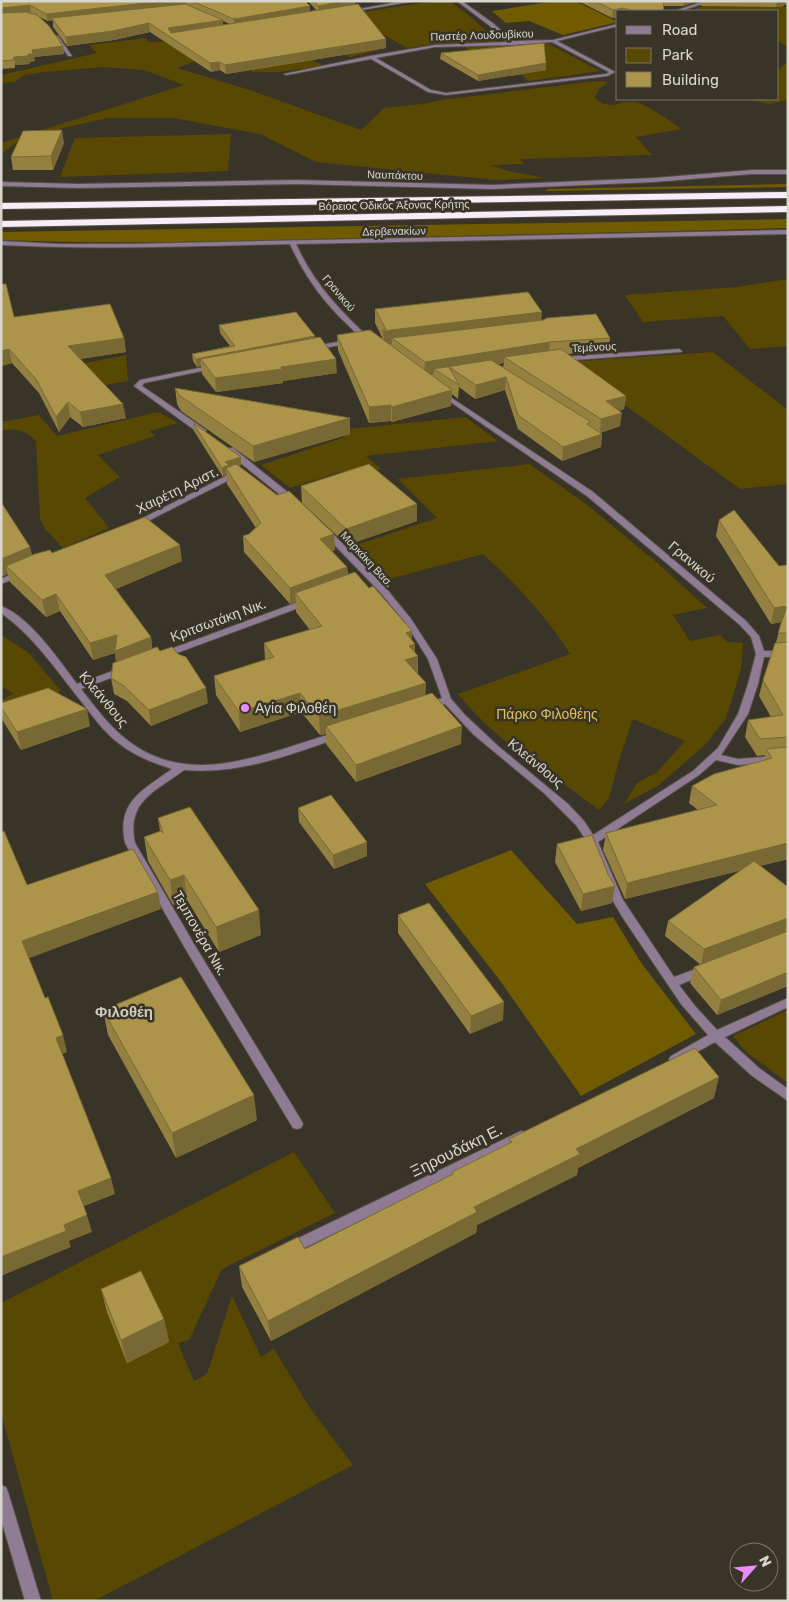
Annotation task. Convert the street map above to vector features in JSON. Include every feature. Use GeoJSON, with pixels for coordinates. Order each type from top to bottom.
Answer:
{"type":"FeatureCollection","features":[{"type":"Feature","properties":{"kind":"highway","name":"Βόρειος Οδικός Άξονας Κρήτης"},"geometry":{"type":"LineString","coordinates":[[1,206],[788,195]]}},
{"type":"Feature","properties":{"kind":"highway","name":"Βόρειος Οδικός Άξονας Κρήτης"},"geometry":{"type":"LineString","coordinates":[[1,224],[788,209]]}},
{"type":"Feature","properties":{"kind":"street"},"geometry":{"type":"LineString","coordinates":[[346,11],[414,1]]}},
{"type":"Feature","properties":{"kind":"street"},"geometry":{"type":"LineString","coordinates":[[459,1],[492,25],[512,44]]}},
{"type":"Feature","properties":{"kind":"street"},"geometry":{"type":"LineString","coordinates":[[680,10],[709,1]]}},
{"type":"Feature","properties":{"kind":"street"},"geometry":{"type":"LineString","coordinates":[[780,1],[788,4]]}},
{"type":"Feature","properties":{"kind":"street"},"geometry":{"type":"LineString","coordinates":[[683,3],[693,10]]}},
{"type":"Feature","properties":{"kind":"street","name":"Παστέρ Λουδουβίκου"},"geometry":{"type":"LineString","coordinates":[[286,74],[444,45],[553,41],[616,25]]}},
{"type":"Feature","properties":{"kind":"street"},"geometry":{"type":"LineString","coordinates":[[54,34],[70,55]]}},
{"type":"Feature","properties":{"kind":"street"},"geometry":{"type":"LineString","coordinates":[[370,58],[430,91],[446,94],[562,81],[607,75],[614,72],[553,41]]}},
{"type":"Feature","properties":{"kind":"street","name":"Ναυπάκτου"},"geometry":{"type":"LineString","coordinates":[[1,184],[70,186],[296,182],[493,187],[654,180],[752,172],[788,172]]}},
{"type":"Feature","properties":{"kind":"street","name":"Δερβενακίων"},"geometry":{"type":"LineString","coordinates":[[1,243],[107,247],[788,232]]}},
{"type":"Feature","properties":{"kind":"street","name":"Γρανικού"},"geometry":{"type":"LineString","coordinates":[[292,243],[301,262],[327,300],[371,341],[308,349]]}},
{"type":"Feature","properties":{"kind":"street","name":"Τεμένους"},"geometry":{"type":"LineString","coordinates":[[549,359],[679,351]]}},
{"type":"Feature","properties":{"kind":"street"},"geometry":{"type":"LineString","coordinates":[[210,436],[182,419],[138,386],[142,381],[222,365]]}},
{"type":"Feature","properties":{"kind":"street","name":"Γρανικού"},"geometry":{"type":"LineString","coordinates":[[434,388],[606,506],[743,623],[756,636],[760,654]]}},
{"type":"Feature","properties":{"kind":"street"},"geometry":{"type":"LineString","coordinates":[[223,445],[252,466],[300,508]]}},
{"type":"Feature","properties":{"kind":"street","name":"Χαιρέτη Αριστ."},"geometry":{"type":"LineString","coordinates":[[126,529],[252,466]]}},
{"type":"Feature","properties":{"kind":"street","name":"Μαρκάκη Βασ."},"geometry":{"type":"LineString","coordinates":[[319,526],[367,581],[405,617],[436,664],[447,700]]}},
{"type":"Feature","properties":{"kind":"street"},"geometry":{"type":"LineString","coordinates":[[1,582],[30,570]]}},
{"type":"Feature","properties":{"kind":"street","name":"Κριτσωτάκη Νικ."},"geometry":{"type":"LineString","coordinates":[[151,660],[319,598]]}},
{"type":"Feature","properties":{"kind":"street","name":"Κλεάνθους"},"geometry":{"type":"LineString","coordinates":[[1,609],[38,638],[104,724],[124,743],[149,758],[180,768],[214,767],[249,761],[345,733]]}},
{"type":"Feature","properties":{"kind":"street"},"geometry":{"type":"LineString","coordinates":[[593,840],[681,784],[716,757],[743,714],[760,654],[788,654]]}},
{"type":"Feature","properties":{"kind":"street"},"geometry":{"type":"LineString","coordinates":[[76,688],[134,666]]}},
{"type":"Feature","properties":{"kind":"street"},"geometry":{"type":"LineString","coordinates":[[420,709],[447,700]]}},
{"type":"Feature","properties":{"kind":"street","name":"Κλεάνθους"},"geometry":{"type":"LineString","coordinates":[[447,700],[472,729],[554,796],[593,840],[617,899],[694,1013],[739,1058],[788,1096]]}},
{"type":"Feature","properties":{"kind":"street"},"geometry":{"type":"LineString","coordinates":[[716,757],[738,762],[788,758]]}},
{"type":"Feature","properties":{"kind":"street","name":"Τεμπονέρα Νικ."},"geometry":{"type":"LineString","coordinates":[[180,768],[134,804],[127,820],[126,832],[130,843],[193,952],[297,1124]]}},
{"type":"Feature","properties":{"kind":"street"},"geometry":{"type":"LineString","coordinates":[[672,983],[715,966]]}},
{"type":"Feature","properties":{"kind":"street"},"geometry":{"type":"LineString","coordinates":[[664,1064],[716,1036],[788,1002]]}},
{"type":"Feature","properties":{"kind":"street","name":"Ξηρουδάκη Ε."},"geometry":{"type":"LineString","coordinates":[[279,1254],[535,1129]]}},
{"type":"Feature","properties":{"kind":"street"},"geometry":{"type":"LineString","coordinates":[[1,1492],[33,1601]]}},
{"type":"Feature","properties":{"kind":"green space"},"geometry":{"type":"Polygon","coordinates":[[[434,1],[450,1],[498,42],[433,44],[407,48],[370,27],[347,32],[379,50],[350,57],[335,48],[303,55],[324,66],[279,72],[251,72],[252,70],[232,60],[215,58],[197,61],[177,68],[250,90],[361,130],[384,108],[597,81],[608,82],[599,89],[595,98],[600,102],[610,105],[629,102],[639,103],[682,129],[636,137],[652,155],[520,159],[524,164],[491,165],[508,171],[546,178],[495,180],[316,162],[260,134],[173,118],[108,118],[54,130],[16,143],[1,154],[1,143],[184,85],[144,70],[103,67],[24,75],[15,82],[1,83],[1,75],[97,53],[89,45],[145,38],[150,42],[176,41],[434,1]]]}},
{"type":"Feature","properties":{"kind":"green space"},"geometry":{"type":"Polygon","coordinates":[[[705,5],[779,5],[788,8],[788,47],[779,42],[779,10],[695,9],[705,5]]]}},
{"type":"Feature","properties":{"kind":"green space"},"geometry":{"type":"Polygon","coordinates":[[[547,43],[600,71],[529,81],[519,73],[482,62],[463,46],[547,43]]]}},
{"type":"Feature","properties":{"kind":"green space"},"geometry":{"type":"Polygon","coordinates":[[[788,61],[788,100],[769,104],[753,100],[779,100],[779,69],[788,61]]]}},
{"type":"Feature","properties":{"kind":"green space"},"geometry":{"type":"Polygon","coordinates":[[[231,134],[228,171],[60,177],[75,138],[231,134]]]}},
{"type":"Feature","properties":{"kind":"green space"},"geometry":{"type":"Polygon","coordinates":[[[788,279],[788,346],[750,349],[723,316],[643,322],[625,295],[737,287],[788,279]]]}},
{"type":"Feature","properties":{"kind":"green space"},"geometry":{"type":"Polygon","coordinates":[[[713,352],[788,410],[788,484],[740,489],[566,362],[713,352]]]}},
{"type":"Feature","properties":{"kind":"green space"},"geometry":{"type":"Polygon","coordinates":[[[126,355],[128,381],[100,386],[34,373],[126,355]]]}},
{"type":"Feature","properties":{"kind":"green space"},"geometry":{"type":"Polygon","coordinates":[[[158,412],[178,423],[150,431],[155,436],[98,455],[120,477],[85,498],[109,528],[63,548],[46,530],[40,519],[36,441],[20,431],[11,429],[1,431],[1,422],[39,415],[57,436],[158,412]]]}},
{"type":"Feature","properties":{"kind":"green space"},"geometry":{"type":"Polygon","coordinates":[[[465,417],[498,441],[366,456],[381,469],[353,477],[343,471],[290,488],[261,465],[345,437],[338,430],[465,417]]]}},
{"type":"Feature","properties":{"kind":"green space","name":"Πάρκο Φιλοθέης"},"geometry":{"type":"Polygon","coordinates":[[[529,464],[585,503],[655,561],[707,608],[673,615],[690,641],[720,635],[727,642],[743,643],[741,669],[726,718],[706,744],[659,785],[624,804],[637,783],[657,772],[685,741],[633,719],[609,798],[599,810],[507,742],[489,727],[458,694],[570,654],[541,614],[519,589],[483,554],[382,581],[353,546],[437,518],[398,479],[529,464]]]}},
{"type":"Feature","properties":{"kind":"green space"},"geometry":{"type":"Polygon","coordinates":[[[1,635],[29,653],[61,691],[1,715],[1,701],[13,693],[1,686],[1,635]]]}},
{"type":"Feature","properties":{"kind":"green space"},"geometry":{"type":"Polygon","coordinates":[[[788,1010],[788,1083],[746,1052],[733,1036],[788,1010]]]}},
{"type":"Feature","properties":{"kind":"green space"},"geometry":{"type":"Polygon","coordinates":[[[294,1152],[335,1213],[222,1269],[189,1340],[178,1343],[194,1381],[207,1374],[232,1296],[261,1357],[274,1349],[310,1408],[353,1465],[94,1601],[53,1601],[1,1413],[1,1303],[294,1152]]]}},
{"type":"Feature","properties":{"kind":"shaded area"},"geometry":{"type":"Polygon","coordinates":[[[555,1],[575,1],[616,22],[563,35],[529,21],[506,23],[492,11],[555,1]]]}},
{"type":"Feature","properties":{"kind":"shaded area"},"geometry":{"type":"Polygon","coordinates":[[[788,184],[788,187],[545,191],[548,189],[788,184]]]}},
{"type":"Feature","properties":{"kind":"shaded area"},"geometry":{"type":"Polygon","coordinates":[[[788,219],[788,228],[179,242],[1,240],[1,232],[788,219]]]}},
{"type":"Feature","properties":{"kind":"shaded area"},"geometry":{"type":"Polygon","coordinates":[[[511,850],[577,924],[613,917],[642,964],[696,1034],[581,1096],[501,982],[425,884],[511,850]]]}},
{"type":"Feature","properties":{"kind":"building"},"geometry":{"type":"Polygon","coordinates":[[[1,1],[163,1],[46,14],[30,5],[1,8],[1,1]]]}},
{"type":"Feature","properties":{"kind":"building"},"geometry":{"type":"Polygon","coordinates":[[[192,1],[305,1],[310,6],[234,19],[192,1]]]}},
{"type":"Feature","properties":{"kind":"building"},"geometry":{"type":"Polygon","coordinates":[[[314,1],[345,1],[318,6],[314,1]]]}},
{"type":"Feature","properties":{"kind":"building"},"geometry":{"type":"Polygon","coordinates":[[[595,1],[664,1],[663,10],[630,10],[623,8],[613,10],[595,1]]]}},
{"type":"Feature","properties":{"kind":"building"},"geometry":{"type":"Polygon","coordinates":[[[185,4],[223,20],[168,28],[171,33],[358,4],[386,39],[225,65],[220,62],[210,63],[149,23],[113,31],[66,37],[52,18],[185,4]]]}},
{"type":"Feature","properties":{"kind":"building"},"geometry":{"type":"Polygon","coordinates":[[[26,12],[37,15],[49,26],[63,46],[32,50],[33,54],[28,54],[28,56],[14,57],[13,60],[1,61],[1,13],[26,12]]]}},
{"type":"Feature","properties":{"kind":"building"},"geometry":{"type":"Polygon","coordinates":[[[544,43],[546,63],[478,75],[441,53],[544,43]]]}},
{"type":"Feature","properties":{"kind":"building"},"geometry":{"type":"Polygon","coordinates":[[[62,130],[51,156],[11,157],[23,131],[62,130]]]}},
{"type":"Feature","properties":{"kind":"building"},"geometry":{"type":"Polygon","coordinates":[[[1,284],[6,284],[14,317],[110,304],[124,338],[68,346],[123,404],[80,412],[68,402],[56,417],[36,379],[9,349],[1,351],[1,284]]]}},
{"type":"Feature","properties":{"kind":"building"},"geometry":{"type":"Polygon","coordinates":[[[528,292],[542,312],[383,331],[386,329],[375,309],[528,292]]]}},
{"type":"Feature","properties":{"kind":"building"},"geometry":{"type":"Polygon","coordinates":[[[296,312],[315,336],[196,359],[192,354],[235,346],[219,325],[296,312]]]}},
{"type":"Feature","properties":{"kind":"building"},"geometry":{"type":"Polygon","coordinates":[[[596,314],[610,338],[550,342],[425,362],[392,338],[547,318],[596,314]]]}},
{"type":"Feature","properties":{"kind":"building"},"geometry":{"type":"Polygon","coordinates":[[[370,330],[452,390],[392,407],[391,405],[369,407],[337,335],[370,330]]]}},
{"type":"Feature","properties":{"kind":"building"},"geometry":{"type":"Polygon","coordinates":[[[320,337],[336,359],[281,367],[282,369],[215,378],[201,359],[320,337]]]}},
{"type":"Feature","properties":{"kind":"building"},"geometry":{"type":"Polygon","coordinates":[[[561,349],[626,396],[606,401],[622,413],[601,419],[504,357],[561,349]]]}},
{"type":"Feature","properties":{"kind":"building"},"geometry":{"type":"Polygon","coordinates":[[[491,360],[591,422],[587,424],[602,434],[563,447],[518,415],[506,377],[476,385],[449,367],[459,385],[434,369],[491,360]]]}},
{"type":"Feature","properties":{"kind":"building"},"geometry":{"type":"Polygon","coordinates":[[[175,388],[350,418],[253,446],[179,395],[175,388]]]}},
{"type":"Feature","properties":{"kind":"building"},"geometry":{"type":"Polygon","coordinates":[[[193,423],[241,457],[225,462],[229,465],[222,468],[193,423]]]}},
{"type":"Feature","properties":{"kind":"building"},"geometry":{"type":"Polygon","coordinates":[[[236,464],[277,495],[289,491],[334,534],[320,539],[347,567],[290,588],[243,536],[249,534],[261,523],[226,468],[236,464]]]}},
{"type":"Feature","properties":{"kind":"building"},"geometry":{"type":"Polygon","coordinates":[[[369,464],[417,504],[346,529],[301,486],[369,464]]]}},
{"type":"Feature","properties":{"kind":"building"},"geometry":{"type":"Polygon","coordinates":[[[1,502],[30,547],[1,559],[1,502]]]}},
{"type":"Feature","properties":{"kind":"building"},"geometry":{"type":"Polygon","coordinates":[[[734,510],[779,566],[788,565],[788,633],[778,633],[787,606],[774,608],[719,520],[734,510]]]}},
{"type":"Feature","properties":{"kind":"building"},"geometry":{"type":"Polygon","coordinates":[[[145,517],[180,545],[105,575],[151,637],[115,651],[117,635],[90,643],[56,594],[42,600],[6,566],[35,554],[50,550],[52,553],[145,517]]]}},
{"type":"Feature","properties":{"kind":"building"},"geometry":{"type":"Polygon","coordinates":[[[355,572],[369,588],[373,586],[412,631],[406,633],[415,644],[409,646],[418,656],[405,660],[426,683],[319,716],[300,693],[239,712],[214,676],[274,657],[264,643],[322,626],[295,593],[355,572]]]}},
{"type":"Feature","properties":{"kind":"building"},"geometry":{"type":"Polygon","coordinates":[[[788,642],[788,737],[760,739],[748,720],[783,715],[763,680],[775,643],[788,642]]]}},
{"type":"Feature","properties":{"kind":"building"},"geometry":{"type":"Polygon","coordinates":[[[157,647],[160,651],[172,647],[178,654],[186,657],[206,688],[149,710],[124,686],[111,678],[113,663],[157,647]]]}},
{"type":"Feature","properties":{"kind":"building"},"geometry":{"type":"Polygon","coordinates":[[[48,688],[87,709],[17,732],[1,707],[1,703],[48,688]]]}},
{"type":"Feature","properties":{"kind":"building"},"geometry":{"type":"Polygon","coordinates":[[[432,693],[462,726],[356,765],[326,726],[432,693]]]}},
{"type":"Feature","properties":{"kind":"building"},"geometry":{"type":"Polygon","coordinates":[[[788,747],[788,843],[627,883],[606,833],[717,805],[692,786],[714,774],[772,758],[766,749],[788,747]]]}},
{"type":"Feature","properties":{"kind":"building"},"geometry":{"type":"Polygon","coordinates":[[[331,795],[367,842],[333,855],[298,808],[331,795]]]}},
{"type":"Feature","properties":{"kind":"building"},"geometry":{"type":"Polygon","coordinates":[[[190,807],[259,910],[216,927],[184,875],[170,880],[144,837],[161,831],[163,833],[158,818],[190,807]]]}},
{"type":"Feature","properties":{"kind":"building"},"geometry":{"type":"Polygon","coordinates":[[[4,831],[27,885],[133,849],[158,892],[22,941],[45,998],[48,997],[63,1035],[56,1038],[111,1178],[78,1191],[87,1215],[64,1225],[66,1231],[1,1257],[1,832],[4,831]]]}},
{"type":"Feature","properties":{"kind":"building"},"geometry":{"type":"Polygon","coordinates":[[[592,835],[615,886],[583,894],[557,844],[592,835]]]}},
{"type":"Feature","properties":{"kind":"building"},"geometry":{"type":"Polygon","coordinates":[[[754,861],[788,887],[788,918],[704,949],[668,921],[754,861]]]}},
{"type":"Feature","properties":{"kind":"building"},"geometry":{"type":"Polygon","coordinates":[[[429,903],[504,1002],[471,1016],[398,915],[429,903]]]}},
{"type":"Feature","properties":{"kind":"building"},"geometry":{"type":"Polygon","coordinates":[[[788,931],[788,972],[721,1000],[694,967],[788,931]]]}},
{"type":"Feature","properties":{"kind":"building"},"geometry":{"type":"Polygon","coordinates":[[[181,977],[254,1095],[172,1133],[103,1010],[181,977]]]}},
{"type":"Feature","properties":{"kind":"building"},"geometry":{"type":"Polygon","coordinates":[[[695,1048],[719,1077],[576,1149],[580,1154],[474,1207],[477,1212],[268,1321],[239,1266],[298,1237],[305,1249],[512,1142],[509,1139],[695,1048]]]}},
{"type":"Feature","properties":{"kind":"building"},"geometry":{"type":"Polygon","coordinates":[[[141,1271],[164,1319],[121,1340],[101,1289],[141,1271]]]}},
{"type":"Feature","properties":{"kind":"place","name":"Αγία Φιλοθέη"},"geometry":{"type":"Point","coordinates":[245,708]}},
{"type":"Feature","properties":{"kind":"district","name":"Φιλοθέη"},"geometry":{"type":"Point","coordinates":[124,1012]}}]}
